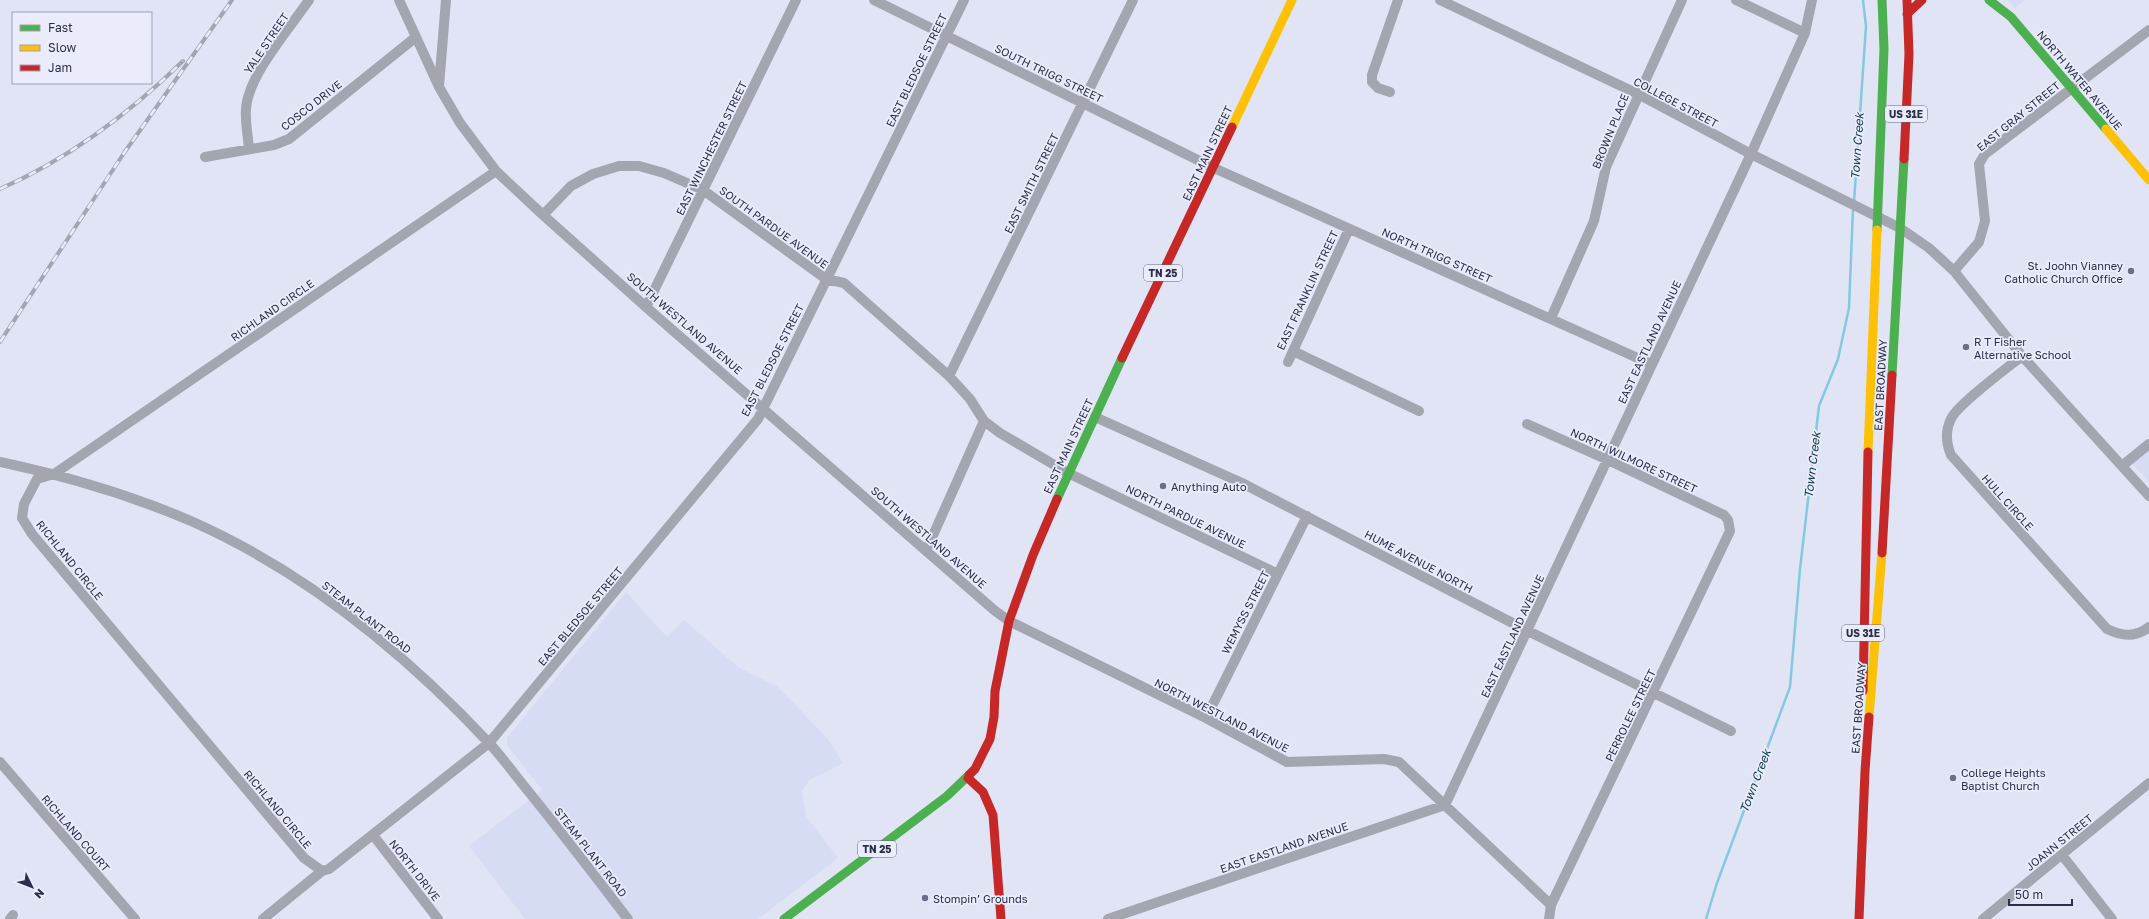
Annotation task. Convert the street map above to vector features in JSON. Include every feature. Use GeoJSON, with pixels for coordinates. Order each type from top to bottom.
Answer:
{"type":"FeatureCollection","features":[{"type":"Feature","properties":{"kind":"main road","name":"EAST MAIN STREET"},"geometry":{"type":"LineString","coordinates":[[968,778],[982,759],[990,739],[994,717],[995,690],[1009,621],[1033,555],[1068,473],[1214,168],[1292,0]]}},
{"type":"Feature","properties":{"kind":"main road","name":"EAST BROADWAY"},"geometry":{"type":"LineString","coordinates":[[1859,919],[1865,771],[1867,487],[1884,49],[1882,0]]}},
{"type":"Feature","properties":{"kind":"main road","name":"EAST BROADWAY"},"geometry":{"type":"LineString","coordinates":[[1864,747],[1883,545],[1909,54],[1907,0]]}},
{"type":"Feature","properties":{"kind":"main road"},"geometry":{"type":"LineString","coordinates":[[1907,14],[1922,0]]}},
{"type":"Feature","properties":{"kind":"main road","name":"NORTH WATER AVENUE"},"geometry":{"type":"LineString","coordinates":[[1989,0],[1999,6],[2011,17],[2149,180]]}},
{"type":"Feature","properties":{"kind":"main road"},"geometry":{"type":"LineString","coordinates":[[968,778],[983,792],[993,815],[1001,919]]}},
{"type":"Feature","properties":{"kind":"main road","name":"TN 25"},"geometry":{"type":"LineString","coordinates":[[784,919],[912,824],[968,778]]}},
{"type":"Feature","properties":{"kind":"street","name":"YALE STREET"},"geometry":{"type":"LineString","coordinates":[[249,149],[246,108],[249,92],[256,75],[309,0]]}},
{"type":"Feature","properties":{"kind":"street","name":"SOUTH WESTLAND AVENUE"},"geometry":{"type":"LineString","coordinates":[[400,0],[439,87],[464,129],[496,171],[646,307],[764,407],[926,551],[1009,621]]}},
{"type":"Feature","properties":{"kind":"street"},"geometry":{"type":"LineString","coordinates":[[439,87],[446,0]]}},
{"type":"Feature","properties":{"kind":"street","name":"EAST WINCHESTER STREET"},"geometry":{"type":"LineString","coordinates":[[646,307],[796,0]]}},
{"type":"Feature","properties":{"kind":"street","name":"SOUTH TRIGG STREET"},"geometry":{"type":"LineString","coordinates":[[874,0],[1214,168]]}},
{"type":"Feature","properties":{"kind":"street","name":"EAST BLEDSOE STREET"},"geometry":{"type":"LineString","coordinates":[[490,743],[758,419],[964,0]]}},
{"type":"Feature","properties":{"kind":"street","name":"EAST SMITH STREET"},"geometry":{"type":"LineString","coordinates":[[949,376],[1084,103],[1133,0]]}},
{"type":"Feature","properties":{"kind":"street"},"geometry":{"type":"LineString","coordinates":[[1390,92],[1378,88],[1372,82],[1372,75],[1398,0]]}},
{"type":"Feature","properties":{"kind":"street","name":"COLLEGE STREET"},"geometry":{"type":"LineString","coordinates":[[1440,0],[1456,4],[1638,94],[1862,211],[1900,228],[1929,248],[1954,272],[2022,356],[2149,496]]}},
{"type":"Feature","properties":{"kind":"street","name":"BROWN PLACE"},"geometry":{"type":"LineString","coordinates":[[1551,318],[1594,221],[1606,167],[1682,0]]}},
{"type":"Feature","properties":{"kind":"street"},"geometry":{"type":"LineString","coordinates":[[1736,0],[1805,33]]}},
{"type":"Feature","properties":{"kind":"street","name":"EAST EASTLAND AVENUE"},"geometry":{"type":"LineString","coordinates":[[1108,919],[1445,805],[1751,154],[1805,33],[1812,0]]}},
{"type":"Feature","properties":{"kind":"street","name":"EAST GRAY STREET"},"geometry":{"type":"LineString","coordinates":[[1954,272],[1979,242],[1985,221],[1979,178],[1979,164],[1985,154],[2149,30]]}},
{"type":"Feature","properties":{"kind":"street","name":"COSCO DRIVE"},"geometry":{"type":"LineString","coordinates":[[205,157],[274,145],[289,139],[416,37]]}},
{"type":"Feature","properties":{"kind":"street","name":"SOUTH PARDUE AVENUE"},"geometry":{"type":"LineString","coordinates":[[543,215],[571,186],[593,174],[619,166],[639,166],[703,190],[826,279],[844,283],[949,376],[970,399],[984,421],[1000,433],[1068,473],[1084,480]]}},
{"type":"Feature","properties":{"kind":"street","name":"NORTH TRIGG STREET"},"geometry":{"type":"LineString","coordinates":[[1214,168],[1651,364]]}},
{"type":"Feature","properties":{"kind":"street","name":"RICHLAND CIRCLE"},"geometry":{"type":"LineString","coordinates":[[322,871],[304,858],[32,534],[22,518],[24,504],[37,479],[54,474],[496,171]]}},
{"type":"Feature","properties":{"kind":"street","name":"EAST FRANKLIN STREET"},"geometry":{"type":"LineString","coordinates":[[1288,362],[1348,229]]}},
{"type":"Feature","properties":{"kind":"street"},"geometry":{"type":"LineString","coordinates":[[1293,351],[1419,412]]}},
{"type":"Feature","properties":{"kind":"street","name":"HULL CIRCLE"},"geometry":{"type":"LineString","coordinates":[[2022,356],[1956,411],[1947,430],[1946,444],[1951,454],[2106,629],[2125,636],[2136,634],[2149,627]]}},
{"type":"Feature","properties":{"kind":"street","name":"HUME AVENUE NORTH"},"geometry":{"type":"LineString","coordinates":[[1095,417],[1175,452],[1307,516],[1528,631],[1653,694],[1731,731]]}},
{"type":"Feature","properties":{"kind":"street"},"geometry":{"type":"LineString","coordinates":[[926,551],[984,421]]}},
{"type":"Feature","properties":{"kind":"street","name":"NORTH WILMORE STREET"},"geometry":{"type":"LineString","coordinates":[[1527,424],[1608,460],[1724,515],[1728,520]]}},
{"type":"Feature","properties":{"kind":"street"},"geometry":{"type":"LineString","coordinates":[[2122,466],[2149,444]]}},
{"type":"Feature","properties":{"kind":"street","name":"STEAM PLANT ROAD"},"geometry":{"type":"LineString","coordinates":[[0,462],[54,474],[114,492],[192,522],[234,542],[299,581],[386,644],[490,743],[628,919]]}},
{"type":"Feature","properties":{"kind":"street","name":"NORTH PARDUE AVENUE"},"geometry":{"type":"LineString","coordinates":[[1084,480],[1278,574]]}},
{"type":"Feature","properties":{"kind":"street","name":"WEMYSS STREET"},"geometry":{"type":"LineString","coordinates":[[1206,718],[1307,516]]}},
{"type":"Feature","properties":{"kind":"street","name":"PERROLEE STREET"},"geometry":{"type":"LineString","coordinates":[[1549,919],[1551,905],[1730,531],[1728,520]]}},
{"type":"Feature","properties":{"kind":"street","name":"NORTH WESTLAND AVENUE"},"geometry":{"type":"LineString","coordinates":[[1009,621],[1206,718],[1287,762],[1384,759],[1399,762],[1551,905]]}},
{"type":"Feature","properties":{"kind":"street"},"geometry":{"type":"LineString","coordinates":[[263,919],[322,871],[329,869],[490,743]]}},
{"type":"Feature","properties":{"kind":"street","name":"RICHLAND COURT"},"geometry":{"type":"LineString","coordinates":[[0,762],[135,919]]}},
{"type":"Feature","properties":{"kind":"street","name":"JOANN STREET"},"geometry":{"type":"LineString","coordinates":[[1983,919],[2149,783]]}},
{"type":"Feature","properties":{"kind":"street","name":"NORTH DRIVE"},"geometry":{"type":"LineString","coordinates":[[373,835],[438,919]]}},
{"type":"Feature","properties":{"kind":"street"},"geometry":{"type":"LineString","coordinates":[[2062,855],[2112,919]]}},
{"type":"Feature","properties":{"kind":"shaded area"},"geometry":{"type":"Polygon","coordinates":[[[2008,0],[2025,0],[2015,8],[2008,0]]]}},
{"type":"Feature","properties":{"kind":"shaded area"},"geometry":{"type":"Polygon","coordinates":[[[2149,445],[2149,482],[2130,461],[2149,445]]]}},
{"type":"Feature","properties":{"kind":"shaded area"},"geometry":{"type":"Polygon","coordinates":[[[626,592],[667,637],[684,620],[738,667],[778,687],[828,739],[843,763],[810,780],[802,791],[806,816],[838,858],[758,919],[525,919],[469,846],[542,790],[507,745],[507,738],[626,592]]]}},
{"type":"Feature","properties":{"kind":"waterway","name":"Town Creek"},"geometry":{"type":"LineString","coordinates":[[1854,202],[1866,26],[1863,0]]}},
{"type":"Feature","properties":{"kind":"waterway","name":"Town Creek"},"geometry":{"type":"LineString","coordinates":[[1706,919],[1717,883],[1790,687],[1800,569],[1819,406],[1838,359],[1849,308],[1853,209]]}},
{"type":"Feature","properties":{"kind":"railway"},"geometry":{"type":"LineString","coordinates":[[0,342],[124,153],[232,0]]}},
{"type":"Feature","properties":{"kind":"railway"},"geometry":{"type":"LineString","coordinates":[[0,189],[50,164],[97,133],[142,99],[183,61]]}},
{"type":"Feature","properties":{"kind":"traffic: fast"},"geometry":{"type":"LineString","coordinates":[[1877,230],[1884,49],[1882,0]]}},
{"type":"Feature","properties":{"kind":"traffic: fast"},"geometry":{"type":"LineString","coordinates":[[1989,0],[2011,17],[2106,129]]}},
{"type":"Feature","properties":{"kind":"traffic: fast"},"geometry":{"type":"LineString","coordinates":[[1892,375],[1904,159]]}},
{"type":"Feature","properties":{"kind":"traffic: fast"},"geometry":{"type":"LineString","coordinates":[[1057,499],[1122,358]]}},
{"type":"Feature","properties":{"kind":"traffic: fast"},"geometry":{"type":"LineString","coordinates":[[784,919],[947,796],[969,775]]}},
{"type":"Feature","properties":{"kind":"traffic: slow"},"geometry":{"type":"LineString","coordinates":[[1232,127],[1292,0]]}},
{"type":"Feature","properties":{"kind":"traffic: slow"},"geometry":{"type":"LineString","coordinates":[[2106,129],[2149,180]]}},
{"type":"Feature","properties":{"kind":"traffic: slow"},"geometry":{"type":"LineString","coordinates":[[1868,452],[1877,230]]}},
{"type":"Feature","properties":{"kind":"traffic: slow"},"geometry":{"type":"LineString","coordinates":[[1869,717],[1882,553]]}},
{"type":"Feature","properties":{"kind":"traffic: jam"},"geometry":{"type":"LineString","coordinates":[[1904,159],[1909,54],[1907,0]]}},
{"type":"Feature","properties":{"kind":"traffic: jam"},"geometry":{"type":"LineString","coordinates":[[1907,14],[1922,0]]}},
{"type":"Feature","properties":{"kind":"traffic: jam"},"geometry":{"type":"LineString","coordinates":[[1122,358],[1232,127]]}},
{"type":"Feature","properties":{"kind":"traffic: jam"},"geometry":{"type":"LineString","coordinates":[[1882,553],[1892,375]]}},
{"type":"Feature","properties":{"kind":"traffic: jam"},"geometry":{"type":"LineString","coordinates":[[1863,691],[1868,452]]}},
{"type":"Feature","properties":{"kind":"traffic: jam"},"geometry":{"type":"LineString","coordinates":[[969,775],[975,769],[990,739],[994,717],[995,691],[1009,621],[1033,555],[1057,499]]}},
{"type":"Feature","properties":{"kind":"traffic: jam"},"geometry":{"type":"LineString","coordinates":[[1859,919],[1865,771],[1869,717]]}},
{"type":"Feature","properties":{"kind":"traffic: jam"},"geometry":{"type":"LineString","coordinates":[[968,778],[983,792],[993,815],[1001,919]]}},
{"type":"Feature","properties":{"kind":"place","name":"St. Joohn Vianney Catholic Church Office"},"geometry":{"type":"Point","coordinates":[2131,271]}},
{"type":"Feature","properties":{"kind":"place","name":"R T Fisher Alternative School"},"geometry":{"type":"Point","coordinates":[1966,347]}},
{"type":"Feature","properties":{"kind":"place","name":"Anything Auto"},"geometry":{"type":"Point","coordinates":[1163,486]}},
{"type":"Feature","properties":{"kind":"place","name":"College Heights Baptist Church"},"geometry":{"type":"Point","coordinates":[1953,778]}},
{"type":"Feature","properties":{"kind":"place","name":"Stompin’ Grounds"},"geometry":{"type":"Point","coordinates":[925,898]}}]}
